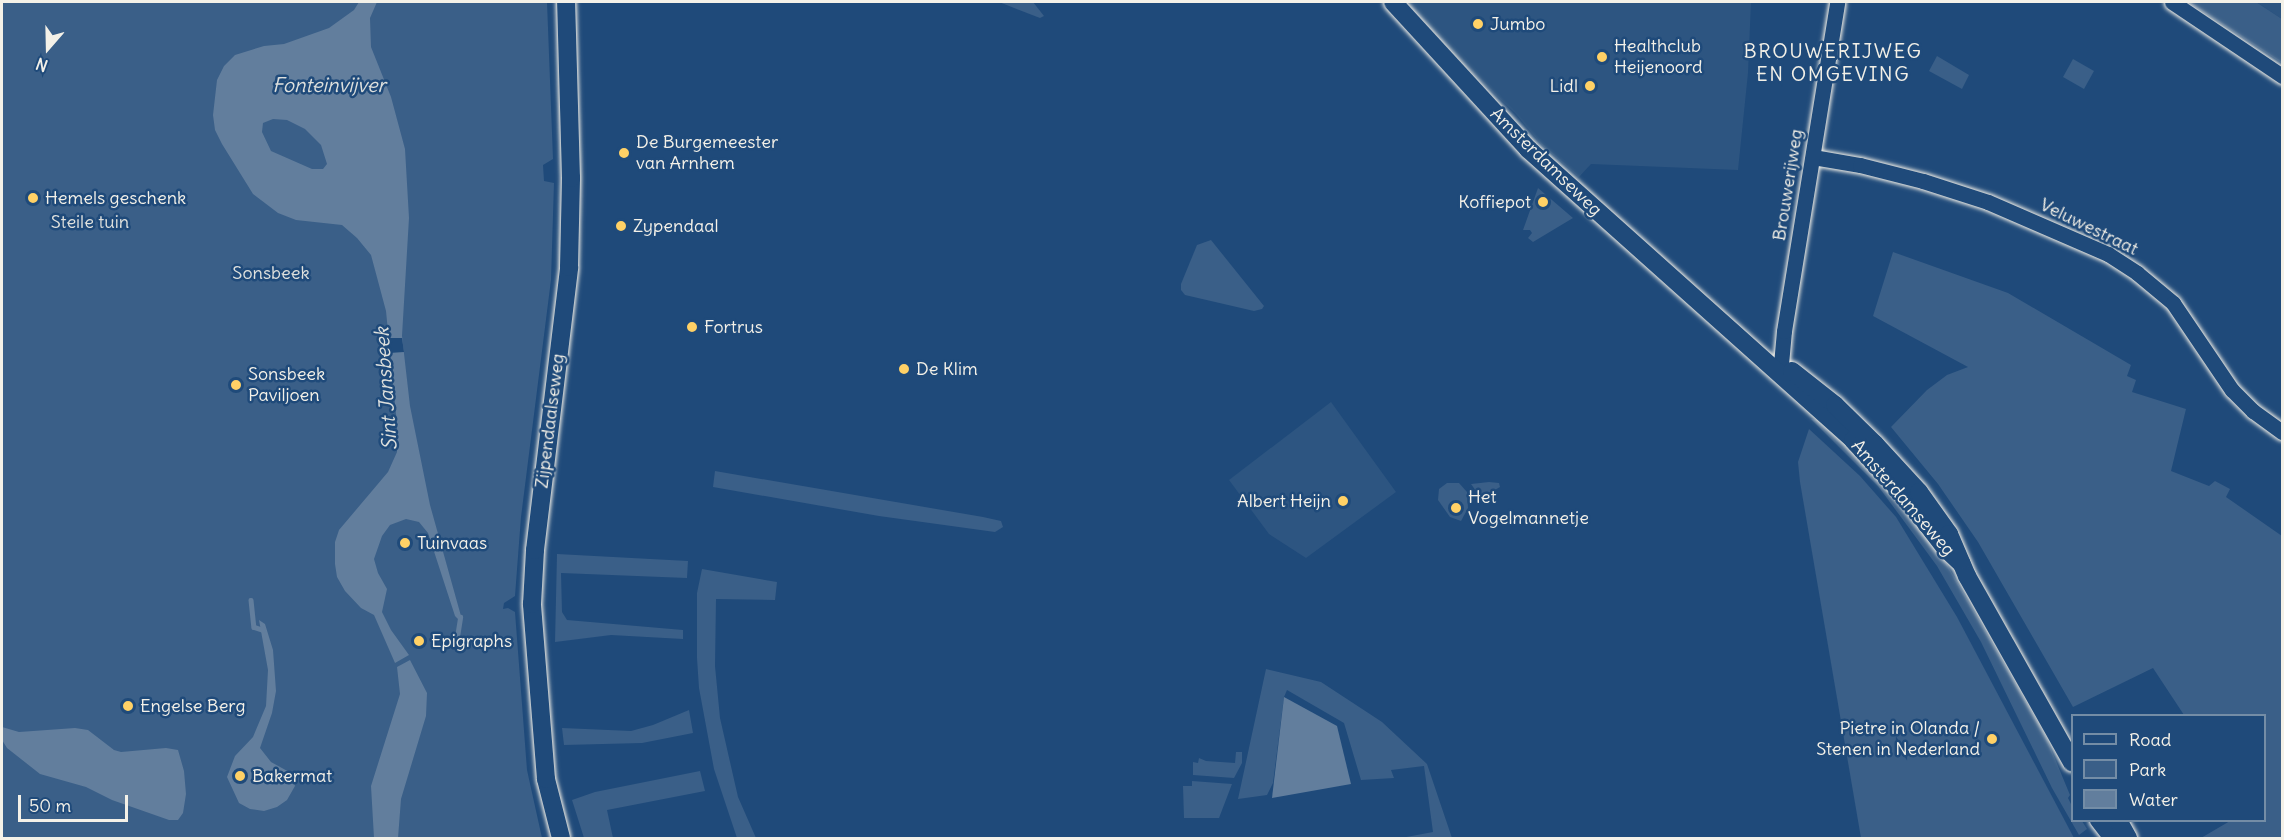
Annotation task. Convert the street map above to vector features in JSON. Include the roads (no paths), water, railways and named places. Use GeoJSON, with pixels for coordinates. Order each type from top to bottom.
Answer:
{"type":"FeatureCollection","features":[{"type":"Feature","properties":{"kind":"main road","name":"Zijpendaalseweg"},"geometry":{"type":"LineString","coordinates":[[561,838],[546,779],[532,604],[535,550],[569,267],[571,178],[566,2]]}},
{"type":"Feature","properties":{"kind":"main road","name":"Amsterdamseweg"},"geometry":{"type":"LineString","coordinates":[[1393,2],[1528,150],[1780,368],[1853,440],[1906,497],[1946,549],[1961,563],[2071,758]]}},
{"type":"Feature","properties":{"kind":"main road"},"geometry":{"type":"LineString","coordinates":[[2101,822],[2113,838]]}},
{"type":"Feature","properties":{"kind":"main road"},"geometry":{"type":"LineString","coordinates":[[2119,822],[2128,838]]}},
{"type":"Feature","properties":{"kind":"street","name":"Brouwerijweg"},"geometry":{"type":"LineString","coordinates":[[1780,368],[1837,2]]}},
{"type":"Feature","properties":{"kind":"street"},"geometry":{"type":"LineString","coordinates":[[2172,2],[2283,76]]}},
{"type":"Feature","properties":{"kind":"street","name":"Veluwestraat"},"geometry":{"type":"LineString","coordinates":[[1813,157],[1881,170],[1977,199],[2018,214],[2108,254],[2137,273],[2174,303],[2232,390],[2253,411],[2283,432]]}},
{"type":"Feature","properties":{"kind":"water","name":"Fonteinvijver"},"geometry":{"type":"Polygon","coordinates":[[[359,2],[377,2],[370,18],[371,47],[391,97],[405,149],[409,218],[402,336],[410,406],[430,505],[461,616],[458,619],[455,616],[428,533],[419,522],[406,519],[390,525],[382,536],[374,559],[378,573],[387,589],[382,612],[391,630],[409,655],[395,663],[374,615],[361,608],[345,591],[337,577],[335,564],[335,542],[339,530],[388,472],[397,452],[397,424],[386,311],[371,255],[342,225],[296,220],[278,213],[253,194],[222,144],[215,130],[213,115],[217,80],[224,66],[235,55],[264,46],[284,44],[329,28],[354,10],[359,2]],[[273,119],[263,123],[262,132],[271,151],[312,169],[323,169],[327,164],[321,145],[305,129],[287,120],[273,119]]]}},
{"type":"Feature","properties":{"kind":"water"},"geometry":{"type":"Polygon","coordinates":[[[259,620],[265,624],[273,650],[276,691],[272,713],[260,748],[271,762],[291,773],[295,786],[287,800],[277,807],[264,811],[250,809],[239,803],[227,777],[235,756],[253,737],[266,706],[268,670],[259,620]]]}},
{"type":"Feature","properties":{"kind":"water"},"geometry":{"type":"Polygon","coordinates":[[[410,660],[427,693],[426,716],[401,799],[398,838],[374,838],[371,786],[400,694],[397,667],[410,660]]]}},
{"type":"Feature","properties":{"kind":"water"},"geometry":{"type":"Polygon","coordinates":[[[1284,697],[1337,726],[1351,784],[1272,798],[1284,697]]]}},
{"type":"Feature","properties":{"kind":"water"},"geometry":{"type":"Polygon","coordinates":[[[2,727],[19,732],[75,728],[88,730],[114,750],[121,752],[166,748],[178,750],[184,771],[186,794],[183,813],[178,820],[169,820],[112,800],[86,787],[40,774],[7,748],[2,740],[2,727]]]}},
{"type":"Feature","properties":{"kind":"waterway"},"geometry":{"type":"LineString","coordinates":[[251,600],[254,627],[263,630]]}},
{"type":"Feature","properties":{"kind":"waterway"},"geometry":{"type":"LineString","coordinates":[[457,637],[460,617]]}},
{"type":"Feature","properties":{"kind":"place","name":"Jumbo"},"geometry":{"type":"Point","coordinates":[1478,24]}},
{"type":"Feature","properties":{"kind":"place","name":"Healthclub Heijenoord"},"geometry":{"type":"Point","coordinates":[1602,57]}},
{"type":"Feature","properties":{"kind":"place","name":"Lidl"},"geometry":{"type":"Point","coordinates":[1590,86]}},
{"type":"Feature","properties":{"kind":"place","name":"De Burgemeester van Arnhem"},"geometry":{"type":"Point","coordinates":[624,153]}},
{"type":"Feature","properties":{"kind":"place","name":"Hemels geschenk"},"geometry":{"type":"Point","coordinates":[33,198]}},
{"type":"Feature","properties":{"kind":"place","name":"Koffiepot"},"geometry":{"type":"Point","coordinates":[1543,202]}},
{"type":"Feature","properties":{"kind":"place","name":"Zypendaal"},"geometry":{"type":"Point","coordinates":[621,226]}},
{"type":"Feature","properties":{"kind":"place","name":"Fortrus"},"geometry":{"type":"Point","coordinates":[692,327]}},
{"type":"Feature","properties":{"kind":"place","name":"De Klim"},"geometry":{"type":"Point","coordinates":[904,369]}},
{"type":"Feature","properties":{"kind":"place","name":"Sonsbeek Paviljoen"},"geometry":{"type":"Point","coordinates":[236,385]}},
{"type":"Feature","properties":{"kind":"place","name":"Albert Heijn"},"geometry":{"type":"Point","coordinates":[1343,501]}},
{"type":"Feature","properties":{"kind":"place","name":"Het Vogelmannetje"},"geometry":{"type":"Point","coordinates":[1456,508]}},
{"type":"Feature","properties":{"kind":"place","name":"Tuinvaas"},"geometry":{"type":"Point","coordinates":[405,543]}},
{"type":"Feature","properties":{"kind":"place","name":"Epigraphs"},"geometry":{"type":"Point","coordinates":[419,641]}},
{"type":"Feature","properties":{"kind":"place","name":"Engelse Berg"},"geometry":{"type":"Point","coordinates":[128,706]}},
{"type":"Feature","properties":{"kind":"place","name":"Pietre in Olanda / Stenen in Nederland"},"geometry":{"type":"Point","coordinates":[1992,739]}},
{"type":"Feature","properties":{"kind":"place","name":"Bakermat"},"geometry":{"type":"Point","coordinates":[240,776]}},
{"type":"Feature","properties":{"kind":"district","name":"BROUWERIJWEG EN OMGEVING"},"geometry":{"type":"Point","coordinates":[1833,62]}},
{"type":"Feature","properties":{"kind":"park label","name":"Steile tuin"},"geometry":{"type":"Point","coordinates":[90,222]}},
{"type":"Feature","properties":{"kind":"park label","name":"Sonsbeek"},"geometry":{"type":"Point","coordinates":[271,273]}},
{"type":"Feature","properties":{"kind":"water label","name":"Sint Jansbeek"},"geometry":{"type":"Point","coordinates":[385,389]}}]}
